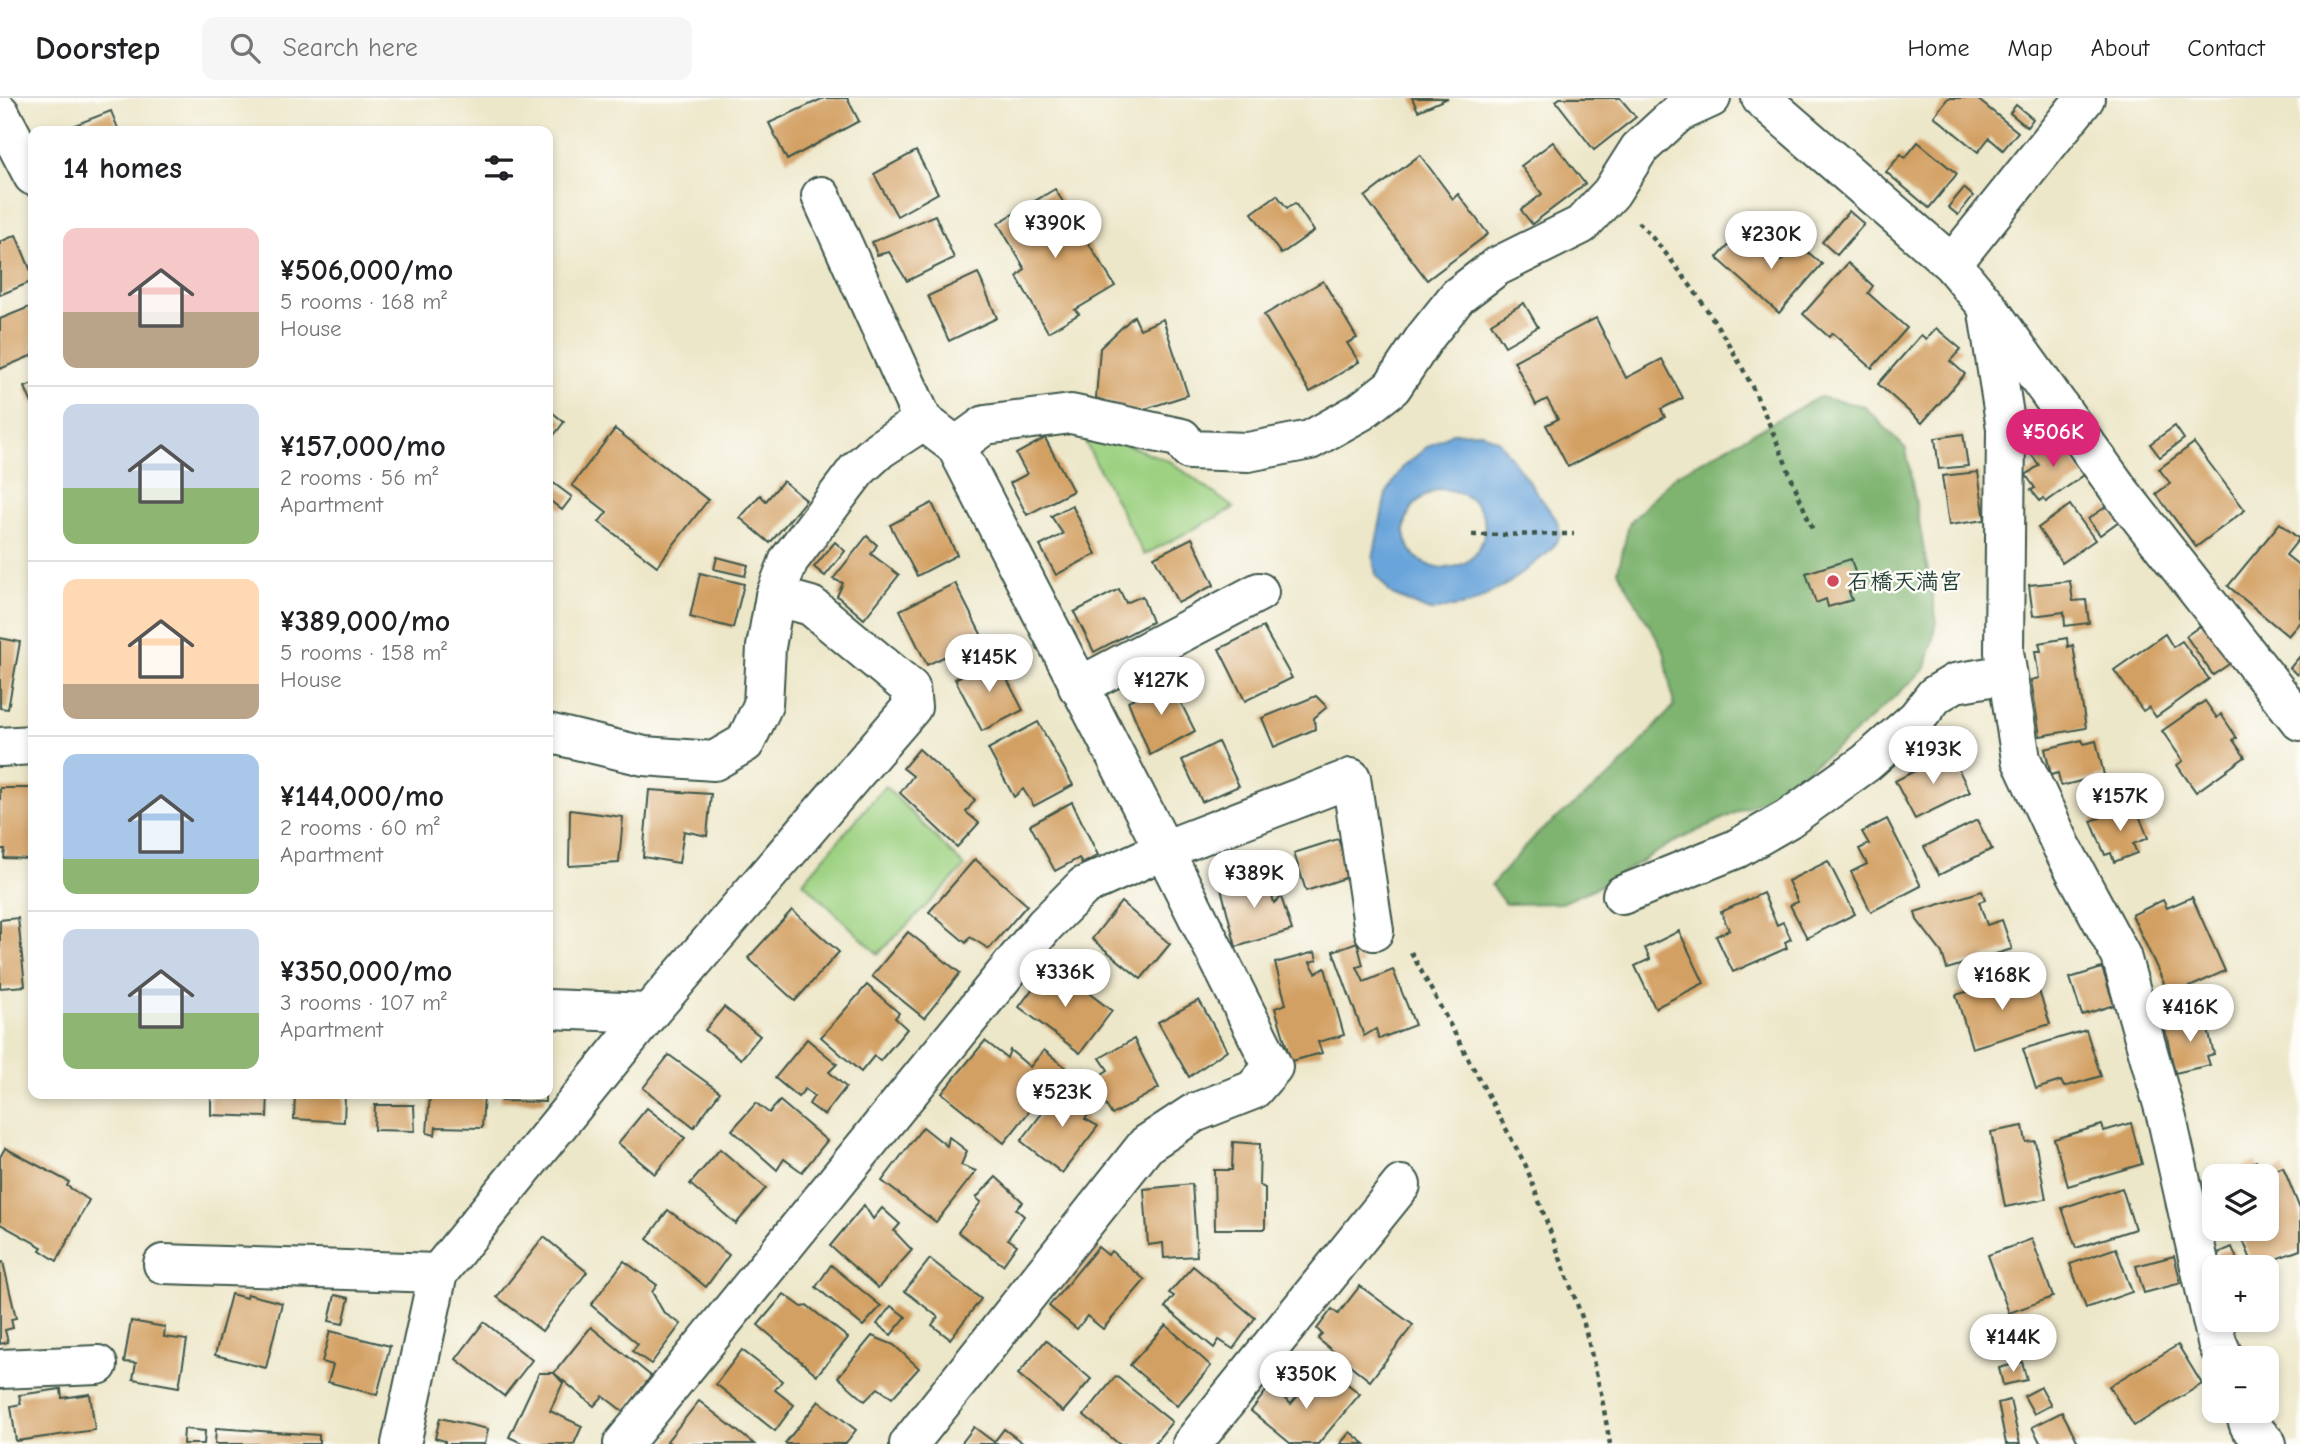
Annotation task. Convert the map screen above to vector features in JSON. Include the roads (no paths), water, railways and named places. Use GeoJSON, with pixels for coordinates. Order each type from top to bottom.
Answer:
{"type":"FeatureCollection","features":[{"type":"Feature","properties":{"kind":"street"},"geometry":{"type":"LineString","coordinates":[[956,446],[985,425],[1071,414],[1182,438],[1189,450],[1248,452],[1310,440],[1360,412],[1392,387],[1426,336],[1458,296],[1496,267],[1581,225],[1611,193],[1639,149],[1678,113],[1711,98]]}},
{"type":"Feature","properties":{"kind":"street"},"geometry":{"type":"LineString","coordinates":[[1761,98],[1952,264],[1987,306],[2122,495],[2300,721]]}},
{"type":"Feature","properties":{"kind":"street"},"geometry":{"type":"LineString","coordinates":[[1952,264],[2085,98]]}},
{"type":"Feature","properties":{"kind":"street"},"geometry":{"type":"LineString","coordinates":[[0,113],[28,166]]}},
{"type":"Feature","properties":{"kind":"street"},"geometry":{"type":"LineString","coordinates":[[821,196],[923,421],[956,446],[1273,1067],[1253,1090],[1194,1113],[1147,1144],[909,1444]]}},
{"type":"Feature","properties":{"kind":"street"},"geometry":{"type":"LineString","coordinates":[[1987,306],[2006,428],[2004,652],[2021,759],[2062,847],[2121,956],[2167,1119],[2219,1346]]}},
{"type":"Feature","properties":{"kind":"street"},"geometry":{"type":"LineString","coordinates":[[553,734],[644,756],[714,761],[745,743],[763,705],[766,647],[775,596],[789,560],[858,470],[880,449],[923,421]]}},
{"type":"Feature","properties":{"kind":"street"},"geometry":{"type":"LineString","coordinates":[[1078,687],[1259,592]]}},
{"type":"Feature","properties":{"kind":"street"},"geometry":{"type":"LineString","coordinates":[[401,1444],[438,1273],[649,1013],[912,707],[910,688],[821,615],[811,607],[775,596]]}},
{"type":"Feature","properties":{"kind":"street"},"geometry":{"type":"LineString","coordinates":[[1622,895],[1736,849],[1788,819],[1866,763],[1917,718],[1935,695],[1955,683],[2007,674]]}},
{"type":"Feature","properties":{"kind":"street"},"geometry":{"type":"LineString","coordinates":[[0,747],[28,745]]}},
{"type":"Feature","properties":{"kind":"street"},"geometry":{"type":"LineString","coordinates":[[623,1444],[1045,925],[1084,886],[1164,849],[1351,778],[1391,938]]}},
{"type":"Feature","properties":{"kind":"street"},"geometry":{"type":"LineString","coordinates":[[553,1009],[649,1013]]}},
{"type":"Feature","properties":{"kind":"street"},"geometry":{"type":"LineString","coordinates":[[1192,1444],[1401,1185]]}},
{"type":"Feature","properties":{"kind":"street"},"geometry":{"type":"LineString","coordinates":[[163,1264],[438,1273]]}},
{"type":"Feature","properties":{"kind":"street"},"geometry":{"type":"LineString","coordinates":[[0,1369],[98,1365]]}},
{"type":"Feature","properties":{"kind":"street"},"geometry":{"type":"LineString","coordinates":[[2249,1423],[2267,1444]]}},
{"type":"Feature","properties":{"kind":"water"},"geometry":{"type":"Polygon","coordinates":[[[1481,432],[1499,441],[1556,519],[1561,534],[1550,551],[1509,583],[1471,604],[1429,611],[1392,595],[1376,575],[1373,558],[1386,494],[1403,467],[1427,447],[1452,433],[1481,432]],[[1439,489],[1420,499],[1409,513],[1405,528],[1407,542],[1415,555],[1426,564],[1442,568],[1460,565],[1471,559],[1482,542],[1484,531],[1484,520],[1476,504],[1450,490],[1439,489]]]}},
{"type":"Feature","properties":{"kind":"place","name":"石橋天満宮"},"geometry":{"type":"Point","coordinates":[1833,581]}}]}
